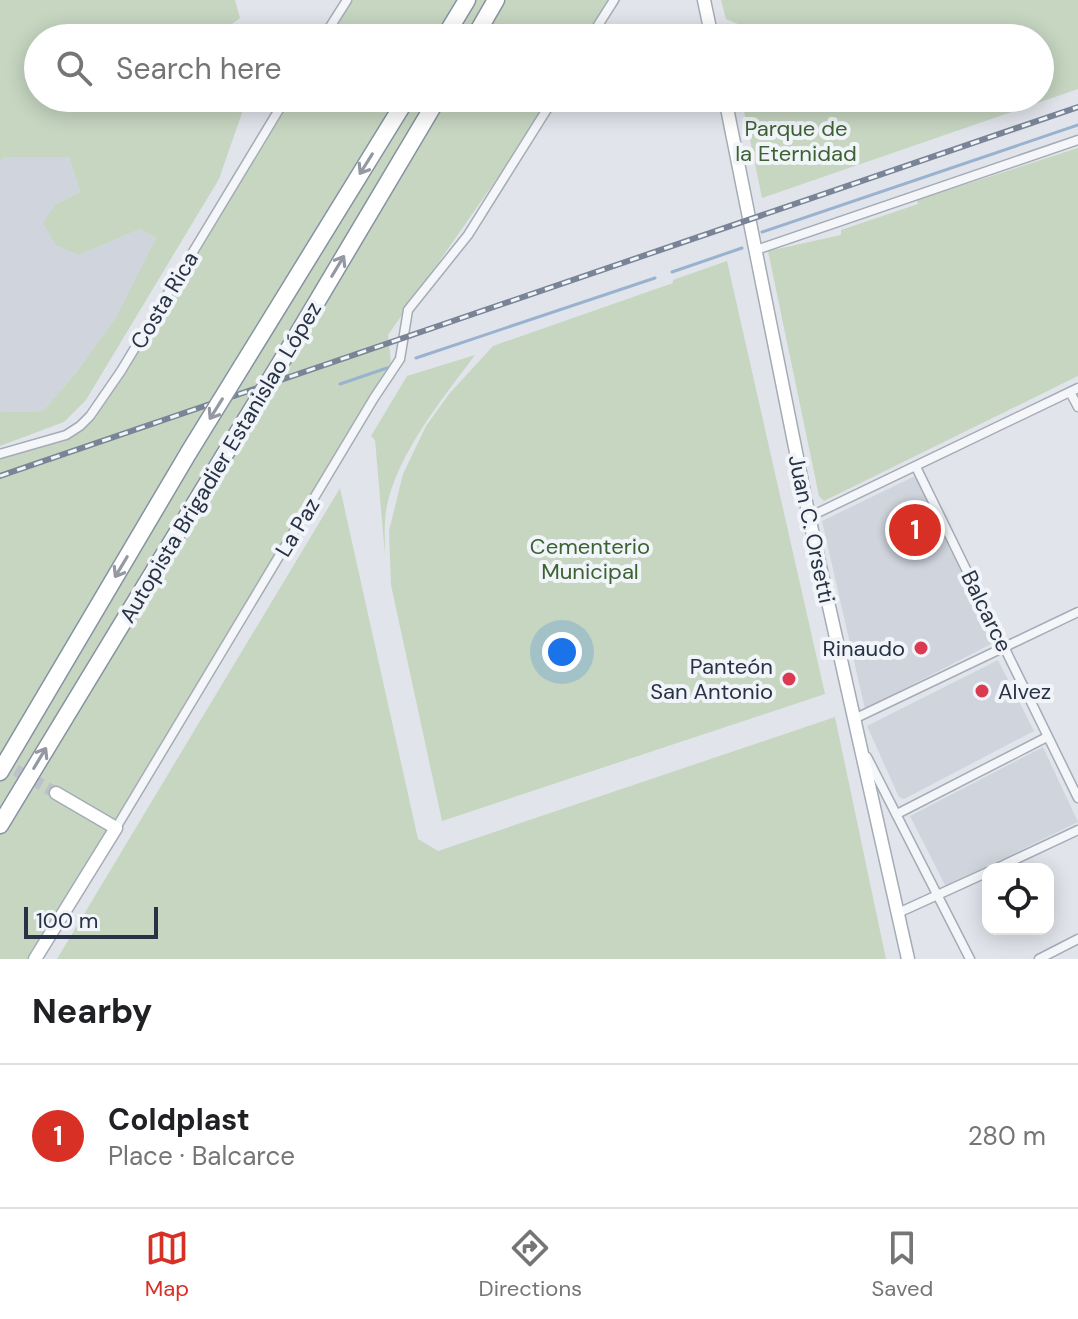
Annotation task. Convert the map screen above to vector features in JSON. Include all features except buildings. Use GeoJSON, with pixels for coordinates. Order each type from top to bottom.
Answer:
{"type":"FeatureCollection","features":[{"type":"Feature","properties":{"kind":"highway"},"geometry":{"type":"LineString","coordinates":[[452,24],[467,0]]}},
{"type":"Feature","properties":{"kind":"highway"},"geometry":{"type":"LineString","coordinates":[[482,24],[496,0]]}},
{"type":"Feature","properties":{"kind":"highway","name":"Autopista Brigadier Estanislao López"},"geometry":{"type":"LineString","coordinates":[[0,772],[189,452],[398,112]]}},
{"type":"Feature","properties":{"kind":"highway","name":"Autopista Brigadier Estanislao López"},"geometry":{"type":"LineString","coordinates":[[0,825],[430,112]]}},
{"type":"Feature","properties":{"kind":"street"},"geometry":{"type":"LineString","coordinates":[[332,24],[347,0]]}},
{"type":"Feature","properties":{"kind":"street"},"geometry":{"type":"LineString","coordinates":[[599,24],[614,0]]}},
{"type":"Feature","properties":{"kind":"street"},"geometry":{"type":"LineString","coordinates":[[704,0],[709,24]]}},
{"type":"Feature","properties":{"kind":"street","name":"Costa Rica"},"geometry":{"type":"LineString","coordinates":[[0,454],[66,435],[90,416],[121,371],[278,112]]}},
{"type":"Feature","properties":{"kind":"street","name":"La Paz"},"geometry":{"type":"LineString","coordinates":[[35,959],[400,359],[408,310],[477,222],[545,112]]}},
{"type":"Feature","properties":{"kind":"street","name":"Juan C. Orsetti"},"geometry":{"type":"LineString","coordinates":[[728,112],[809,517],[908,959]]}},
{"type":"Feature","properties":{"kind":"street"},"geometry":{"type":"LineString","coordinates":[[756,250],[1078,140]]}},
{"type":"Feature","properties":{"kind":"street"},"geometry":{"type":"LineString","coordinates":[[809,517],[1074,390],[1078,407]]}},
{"type":"Feature","properties":{"kind":"street","name":"Balcarce"},"geometry":{"type":"LineString","coordinates":[[916,467],[1078,798]]}},
{"type":"Feature","properties":{"kind":"street"},"geometry":{"type":"LineString","coordinates":[[854,719],[1078,612]]}},
{"type":"Feature","properties":{"kind":"street"},"geometry":{"type":"LineString","coordinates":[[897,814],[1047,737]]}},
{"type":"Feature","properties":{"kind":"street"},"geometry":{"type":"LineString","coordinates":[[859,743],[970,959]]}},
{"type":"Feature","properties":{"kind":"street"},"geometry":{"type":"LineString","coordinates":[[56,793],[116,828]]}},
{"type":"Feature","properties":{"kind":"street"},"geometry":{"type":"LineString","coordinates":[[1008,863],[1078,830]]}},
{"type":"Feature","properties":{"kind":"street"},"geometry":{"type":"LineString","coordinates":[[898,913],[982,875]]}},
{"type":"Feature","properties":{"kind":"street"},"geometry":{"type":"LineString","coordinates":[[1039,959],[1078,939]]}},
{"type":"Feature","properties":{"kind":"shaded area"},"geometry":{"type":"Polygon","coordinates":[[[5,157],[69,157],[80,192],[56,204],[79,255],[140,229],[156,238],[116,317],[76,373],[43,411],[0,412],[0,161],[5,157]]]}},
{"type":"Feature","properties":{"kind":"shaded area"},"geometry":{"type":"Polygon","coordinates":[[[915,476],[995,642],[865,709],[822,521],[915,476]]]}},
{"type":"Feature","properties":{"kind":"shaded area"},"geometry":{"type":"Polygon","coordinates":[[[998,660],[1034,731],[904,799],[899,797],[867,726],[998,660]]]}},
{"type":"Feature","properties":{"kind":"shaded area"},"geometry":{"type":"Polygon","coordinates":[[[1043,747],[1078,822],[995,863],[982,863],[982,869],[946,887],[910,816],[1043,747]]]}},
{"type":"Feature","properties":{"kind":"green space"},"geometry":{"type":"Polygon","coordinates":[[[0,0],[235,0],[240,18],[232,24],[24,24],[24,112],[242,112],[219,179],[86,400],[64,422],[0,446],[0,412],[43,411],[76,373],[116,317],[156,238],[140,229],[79,255],[56,245],[43,223],[56,204],[80,192],[69,157],[5,157],[0,161],[0,0]]]}},
{"type":"Feature","properties":{"kind":"green space"},"geometry":{"type":"Polygon","coordinates":[[[347,0],[621,0],[604,24],[332,24],[347,0]]]}},
{"type":"Feature","properties":{"kind":"green space","name":"Parque de la Eternidad"},"geometry":{"type":"Polygon","coordinates":[[[721,0],[1078,0],[1078,89],[1054,97],[1054,24],[738,24],[726,19],[721,0]]]}},
{"type":"Feature","properties":{"kind":"green space"},"geometry":{"type":"Polygon","coordinates":[[[277,112],[543,112],[388,335],[391,363],[374,398],[35,959],[0,959],[0,454],[66,435],[90,416],[277,112]]]}},
{"type":"Feature","properties":{"kind":"green space","name":"Parque de la Eternidad"},"geometry":{"type":"Polygon","coordinates":[[[744,112],[1011,112],[762,198],[744,112]]]}},
{"type":"Feature","properties":{"kind":"green space"},"geometry":{"type":"Polygon","coordinates":[[[1078,148],[1078,376],[824,501],[819,496],[768,251],[841,235],[841,230],[918,204],[917,200],[1078,148]]]}},
{"type":"Feature","properties":{"kind":"green space","name":"Cementerio Municipal"},"geometry":{"type":"Polygon","coordinates":[[[727,261],[825,694],[442,821],[391,585],[389,531],[403,474],[426,426],[449,394],[493,346],[727,261]]]}},
{"type":"Feature","properties":{"kind":"green space"},"geometry":{"type":"Polygon","coordinates":[[[475,355],[422,428],[399,469],[386,511],[385,555],[375,440],[371,436],[407,376],[475,355]]]}},
{"type":"Feature","properties":{"kind":"green space"},"geometry":{"type":"Polygon","coordinates":[[[340,488],[418,839],[438,851],[835,717],[886,959],[57,959],[340,488]]]}},
{"type":"Feature","properties":{"kind":"waterway"},"geometry":{"type":"LineString","coordinates":[[762,232],[1078,125]]}},
{"type":"Feature","properties":{"kind":"waterway"},"geometry":{"type":"LineString","coordinates":[[672,272],[742,248]]}},
{"type":"Feature","properties":{"kind":"waterway"},"geometry":{"type":"LineString","coordinates":[[416,358],[655,278]]}},
{"type":"Feature","properties":{"kind":"waterway"},"geometry":{"type":"LineString","coordinates":[[340,384],[387,368]]}},
{"type":"Feature","properties":{"kind":"tunnel"},"geometry":{"type":"LineString","coordinates":[[0,761],[56,793]]}},
{"type":"Feature","properties":{"kind":"railway"},"geometry":{"type":"LineString","coordinates":[[0,476],[1078,107]]}},
{"type":"Feature","properties":{"kind":"place","name":"Coldplast"},"geometry":{"type":"Point","coordinates":[915,530]}},
{"type":"Feature","properties":{"kind":"place","name":"Rinaudo"},"geometry":{"type":"Point","coordinates":[921,648]}},
{"type":"Feature","properties":{"kind":"place","name":"Panteón San Antonio"},"geometry":{"type":"Point","coordinates":[789,679]}},
{"type":"Feature","properties":{"kind":"place","name":"Alvez"},"geometry":{"type":"Point","coordinates":[982,691]}}]}
